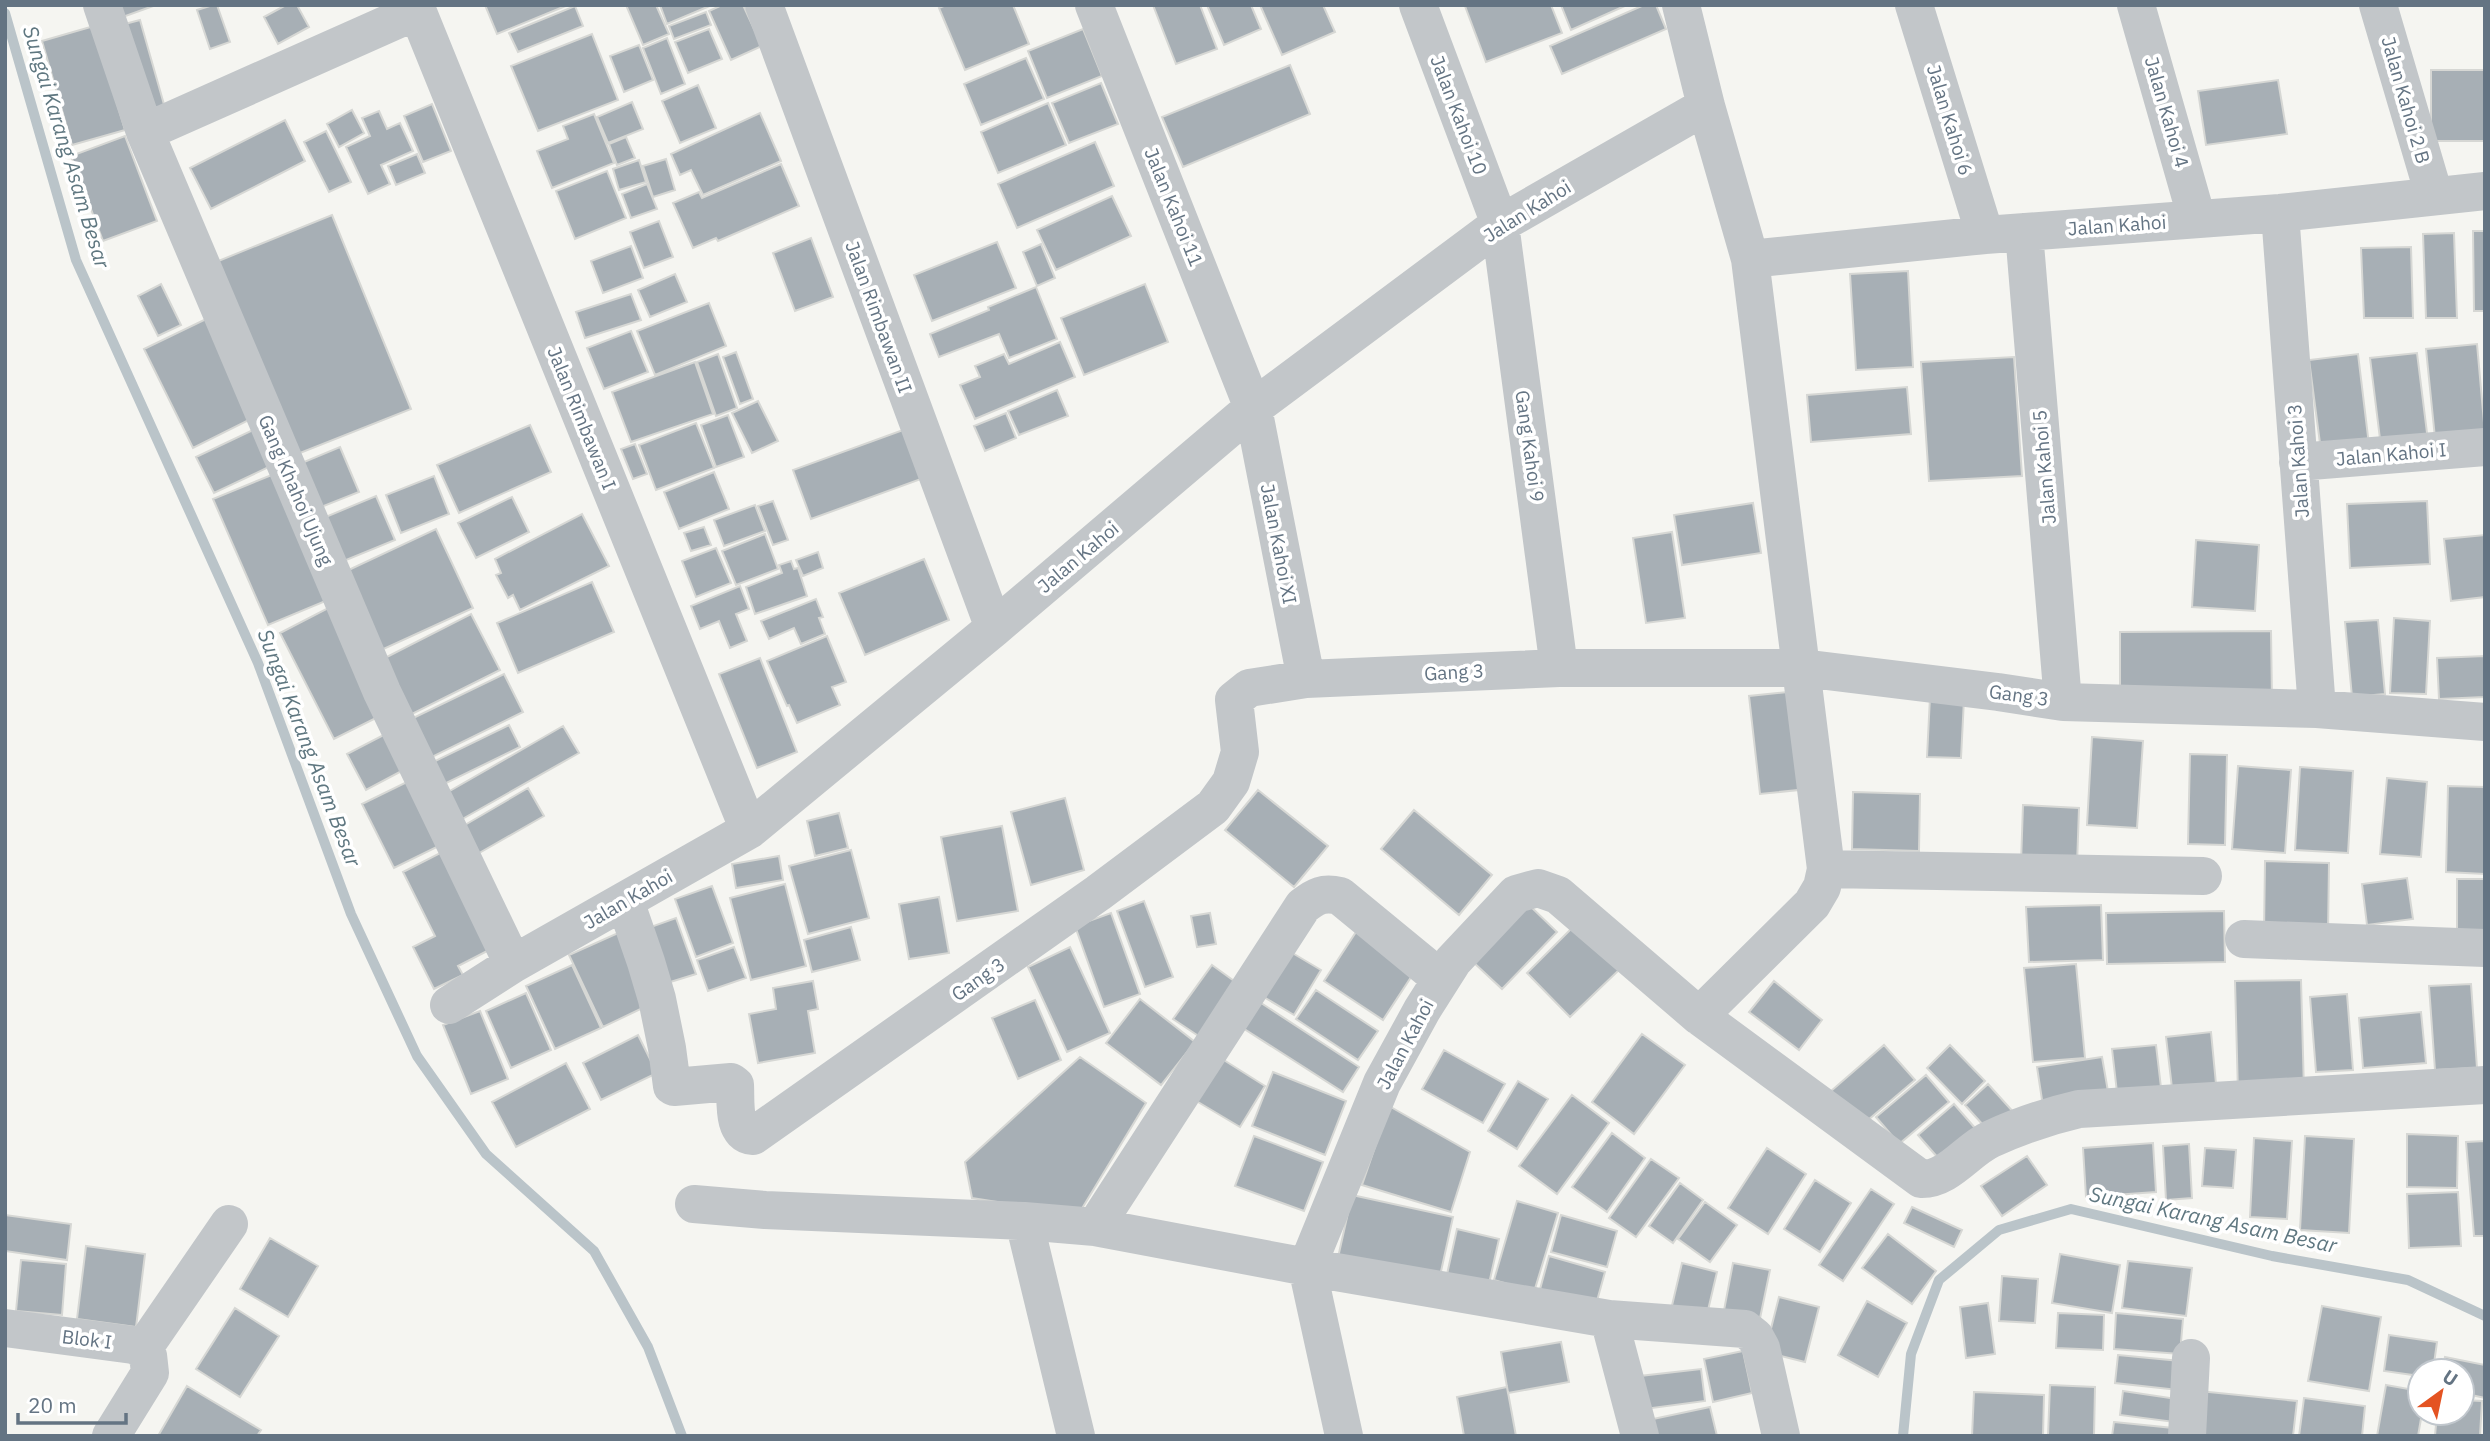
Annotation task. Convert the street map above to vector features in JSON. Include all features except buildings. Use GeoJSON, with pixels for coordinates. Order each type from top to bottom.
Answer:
{"type":"FeatureCollection","features":[{"type":"Feature","properties":{"kind":"street","name":"Gang Khahoi Ujung"},"geometry":{"type":"LineString","coordinates":[[102,5],[145,132],[382,692],[513,964]]}},
{"type":"Feature","properties":{"kind":"street","name":"Jalan Rimbawan II"},"geometry":{"type":"LineString","coordinates":[[764,5],[994,628]]}},
{"type":"Feature","properties":{"kind":"street","name":"Jalan Kahoi 11"},"geometry":{"type":"LineString","coordinates":[[1094,5],[1253,408]]}},
{"type":"Feature","properties":{"kind":"street","name":"Jalan Kahoi 10"},"geometry":{"type":"LineString","coordinates":[[1418,5],[1500,224]]}},
{"type":"Feature","properties":{"kind":"street"},"geometry":{"type":"LineString","coordinates":[[1681,5],[1706,106],[1750,259],[1826,869],[1822,887],[1812,904],[1699,1016]]}},
{"type":"Feature","properties":{"kind":"street","name":"Jalan Kahoi 6"},"geometry":{"type":"LineString","coordinates":[[1914,5],[1985,235]]}},
{"type":"Feature","properties":{"kind":"street","name":"Jalan Kahoi 4"},"geometry":{"type":"LineString","coordinates":[[2136,5],[2197,219]]}},
{"type":"Feature","properties":{"kind":"street","name":"Jalan Kahoi 2 B"},"geometry":{"type":"LineString","coordinates":[[2378,5],[2434,195]]}},
{"type":"Feature","properties":{"kind":"street"},"geometry":{"type":"LineString","coordinates":[[145,132],[416,8]]}},
{"type":"Feature","properties":{"kind":"street","name":"Jalan Rimbawan I"},"geometry":{"type":"LineString","coordinates":[[416,8],[749,830]]}},
{"type":"Feature","properties":{"kind":"street","name":"Jalan Kahoi"},"geometry":{"type":"LineString","coordinates":[[449,1005],[513,964],[749,830],[994,628],[1253,408],[1500,224],[1706,106]]}},
{"type":"Feature","properties":{"kind":"street","name":"Jalan Kahoi"},"geometry":{"type":"LineString","coordinates":[[1750,259],[1985,235],[2280,213],[2485,191]]}},
{"type":"Feature","properties":{"kind":"street","name":"Jalan Kahoi 3"},"geometry":{"type":"LineString","coordinates":[[2280,213],[2316,709]]}},
{"type":"Feature","properties":{"kind":"street","name":"Gang Kahoi 9"},"geometry":{"type":"LineString","coordinates":[[1500,224],[1559,668]]}},
{"type":"Feature","properties":{"kind":"street","name":"Jalan Kahoi 5"},"geometry":{"type":"LineString","coordinates":[[2024,232],[2063,702]]}},
{"type":"Feature","properties":{"kind":"street","name":"Jalan Kahoi XI"},"geometry":{"type":"LineString","coordinates":[[1253,408],[1306,679]]}},
{"type":"Feature","properties":{"kind":"street","name":"Jalan Kahoi I"},"geometry":{"type":"LineString","coordinates":[[2298,461],[2485,447]]}},
{"type":"Feature","properties":{"kind":"street","name":"Gang 3"},"geometry":{"type":"LineString","coordinates":[[625,901],[657,999],[671,1083],[674,1087],[731,1082],[735,1085],[737,1119],[742,1132],[748,1137],[763,1132],[1098,893],[1213,807],[1231,782],[1240,752],[1234,700],[1249,688],[1306,679],[1559,668],[1802,668],[2063,702],[2316,709],[2485,722]]}},
{"type":"Feature","properties":{"kind":"street"},"geometry":{"type":"LineString","coordinates":[[1826,869],[2203,876]]}},
{"type":"Feature","properties":{"kind":"street","name":"Jalan Kahoi"},"geometry":{"type":"LineString","coordinates":[[1307,1267],[1382,1083],[1441,979],[1453,961],[1516,894],[1538,888],[1558,895],[1699,1016],[1921,1179],[1933,1179],[1989,1140],[2050,1116],[2079,1109],[2485,1086]]}},
{"type":"Feature","properties":{"kind":"street"},"geometry":{"type":"LineString","coordinates":[[1095,1227],[1303,906],[1313,898],[1325,892],[1340,896],[1441,979]]}},
{"type":"Feature","properties":{"kind":"street"},"geometry":{"type":"LineString","coordinates":[[2244,939],[2485,948]]}},
{"type":"Feature","properties":{"kind":"street"},"geometry":{"type":"LineString","coordinates":[[694,1204],[1095,1227],[1608,1319],[1745,1329],[1755,1337],[1761,1349],[1781,1436]]}},
{"type":"Feature","properties":{"kind":"street"},"geometry":{"type":"LineString","coordinates":[[1024,1221],[1076,1436]]}},
{"type":"Feature","properties":{"kind":"street"},"geometry":{"type":"LineString","coordinates":[[111,1436],[146,1361],[229,1224]]}},
{"type":"Feature","properties":{"kind":"street"},"geometry":{"type":"LineString","coordinates":[[1307,1267],[1344,1436]]}},
{"type":"Feature","properties":{"kind":"street"},"geometry":{"type":"LineString","coordinates":[[1608,1319],[1640,1436]]}},
{"type":"Feature","properties":{"kind":"street","name":"Blok I"},"geometry":{"type":"LineString","coordinates":[[5,1328],[133,1345],[146,1361]]}},
{"type":"Feature","properties":{"kind":"street"},"geometry":{"type":"LineString","coordinates":[[2186,1436],[2191,1358]]}},
{"type":"Feature","properties":{"kind":"waterway","name":"Sungai Karang Asam Besar"},"geometry":{"type":"LineString","coordinates":[[5,13],[76,260],[258,663],[351,914],[417,1056],[486,1154],[594,1251],[648,1347],[682,1436]]}},
{"type":"Feature","properties":{"kind":"waterway","name":"Sungai Karang Asam Besar"},"geometry":{"type":"LineString","coordinates":[[1903,1436],[1911,1354],[1939,1280],[1999,1230],[2071,1209],[2272,1256],[2408,1280],[2485,1316]]}}]}
